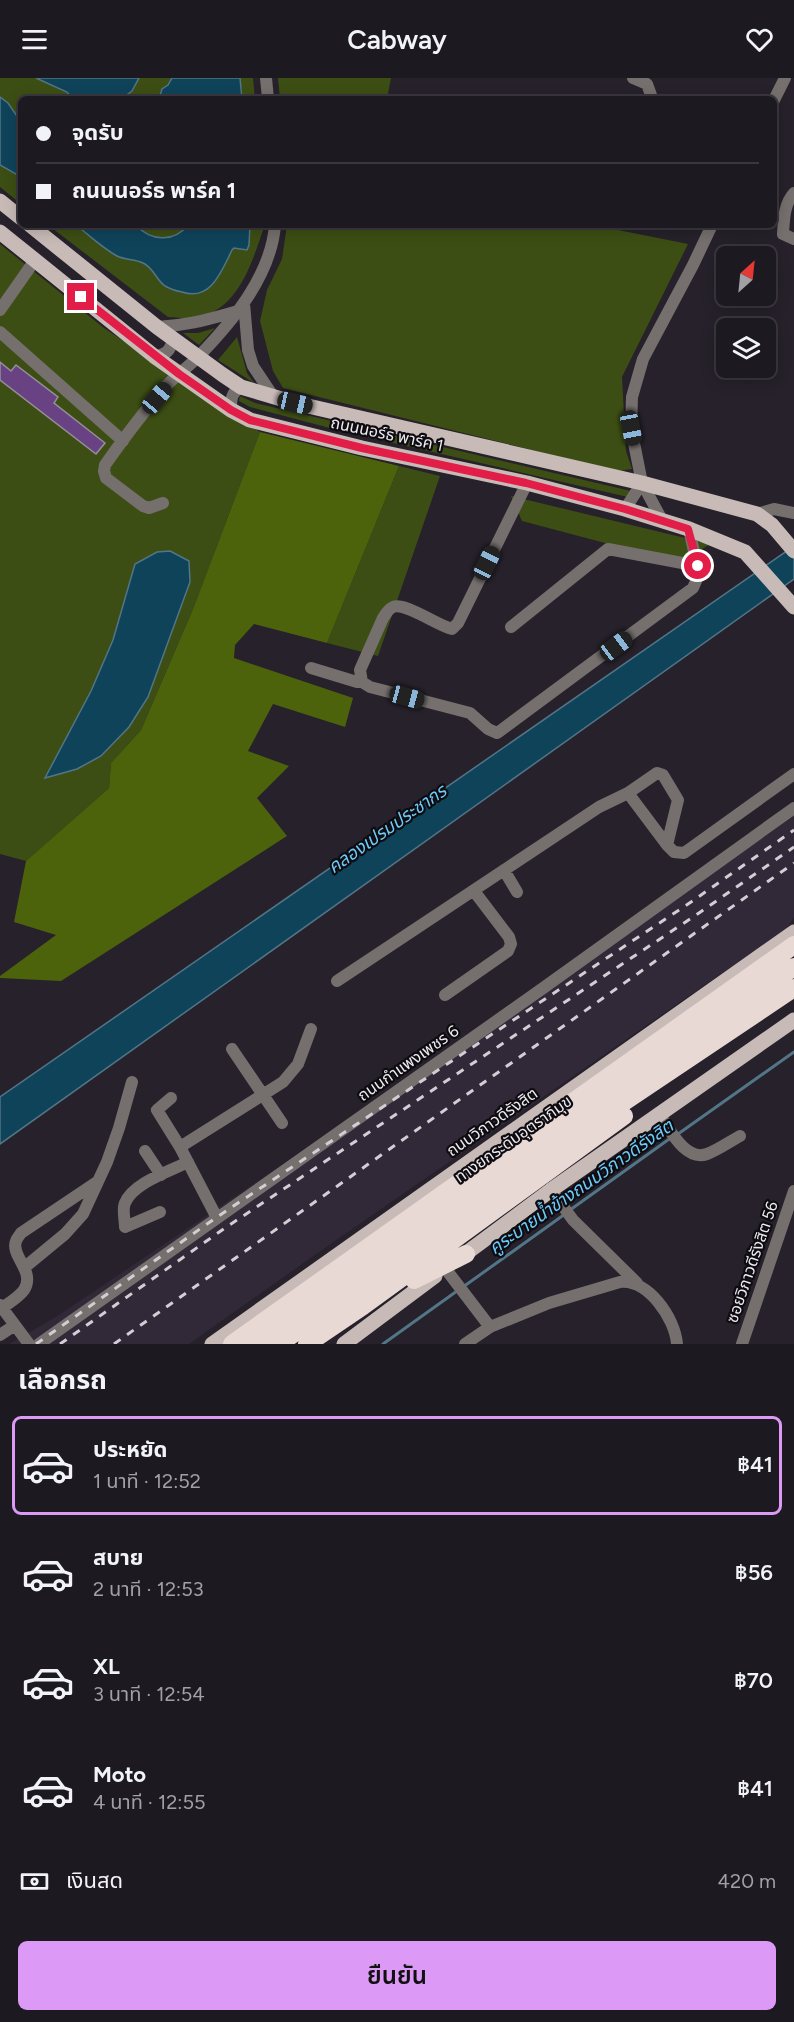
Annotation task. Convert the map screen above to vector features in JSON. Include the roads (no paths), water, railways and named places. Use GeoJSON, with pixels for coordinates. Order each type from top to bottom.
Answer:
{"type":"FeatureCollection","features":[{"type":"Feature","properties":{"kind":"highway","name":"ถนนวิภาวดีรังสิต"},"geometry":{"type":"LineString","coordinates":[[232,1344],[793,935]]}},
{"type":"Feature","properties":{"kind":"highway","name":"ทางยกระดับอุตราภิมุข"},"geometry":{"type":"LineString","coordinates":[[254,1344],[794,967]]}},
{"type":"Feature","properties":{"kind":"highway","name":"ทางยกระดับอุตราภิมุข"},"geometry":{"type":"LineString","coordinates":[[279,1344],[594,1122],[794,988]]}},
{"type":"Feature","properties":{"kind":"highway"},"geometry":{"type":"LineString","coordinates":[[308,1344],[628,1113],[794,999]]}},
{"type":"Feature","properties":{"kind":"highway"},"geometry":{"type":"LineString","coordinates":[[337,1268],[415,1201]]}},
{"type":"Feature","properties":{"kind":"highway"},"geometry":{"type":"LineString","coordinates":[[363,1306],[466,1254]]}},
{"type":"Feature","properties":{"kind":"main road"},"geometry":{"type":"LineString","coordinates":[[0,201],[18,216]]}},
{"type":"Feature","properties":{"kind":"main road","name":"ถนนนอร์ธ พาร์ค 1"},"geometry":{"type":"LineString","coordinates":[[34,228],[157,327],[241,387],[295,403],[642,483],[757,514],[772,525],[794,551]]}},
{"type":"Feature","properties":{"kind":"main road","name":"ถนนนอร์ธ พาร์ค 1"},"geometry":{"type":"LineString","coordinates":[[0,232],[154,356],[231,410],[250,420],[526,483],[662,520],[745,552],[794,607]]}},
{"type":"Feature","properties":{"kind":"main road","name":"ถนนวิภาวดีรังสิต"},"geometry":{"type":"LineString","coordinates":[[212,1344],[793,935]]}},
{"type":"Feature","properties":{"kind":"main road"},"geometry":{"type":"LineString","coordinates":[[344,1344],[551,1190],[793,1023]]}},
{"type":"Feature","properties":{"kind":"street"},"geometry":{"type":"LineString","coordinates":[[266,78],[268,96]]}},
{"type":"Feature","properties":{"kind":"street"},"geometry":{"type":"LineString","coordinates":[[633,78],[647,84],[651,96]]}},
{"type":"Feature","properties":{"kind":"street"},"geometry":{"type":"LineString","coordinates":[[776,96],[785,78]]}},
{"type":"Feature","properties":{"kind":"street"},"geometry":{"type":"LineString","coordinates":[[794,193],[790,196],[785,208],[783,234],[794,239]]}},
{"type":"Feature","properties":{"kind":"street"},"geometry":{"type":"LineString","coordinates":[[163,503],[149,508],[142,506],[106,478],[105,465],[157,398],[241,307],[253,290],[266,263],[274,228]]}},
{"type":"Feature","properties":{"kind":"street"},"geometry":{"type":"LineString","coordinates":[[662,520],[642,483],[631,428],[632,397],[635,380],[643,359],[711,228]]}},
{"type":"Feature","properties":{"kind":"street"},"geometry":{"type":"LineString","coordinates":[[0,310],[35,260]]}},
{"type":"Feature","properties":{"kind":"street"},"geometry":{"type":"LineString","coordinates":[[157,327],[198,323],[241,307]]}},
{"type":"Feature","properties":{"kind":"street"},"geometry":{"type":"LineString","coordinates":[[241,307],[253,366],[273,396]]}},
{"type":"Feature","properties":{"kind":"street"},"geometry":{"type":"LineString","coordinates":[[0,332],[123,441]]}},
{"type":"Feature","properties":{"kind":"street"},"geometry":{"type":"LineString","coordinates":[[154,356],[163,355],[169,351],[173,338]]}},
{"type":"Feature","properties":{"kind":"street"},"geometry":{"type":"LineString","coordinates":[[231,410],[231,398],[234,391],[241,387]]}},
{"type":"Feature","properties":{"kind":"street"},"geometry":{"type":"LineString","coordinates":[[526,483],[458,623],[452,629],[444,628],[403,607],[393,607],[383,618],[360,670],[362,681],[370,687],[470,713],[496,733],[693,588],[699,574],[688,529]]}},
{"type":"Feature","properties":{"kind":"street"},"geometry":{"type":"LineString","coordinates":[[625,509],[642,483]]}},
{"type":"Feature","properties":{"kind":"street"},"geometry":{"type":"LineString","coordinates":[[757,514],[774,509],[794,513]]}},
{"type":"Feature","properties":{"kind":"street"},"geometry":{"type":"LineString","coordinates":[[511,627],[608,549],[698,566]]}},
{"type":"Feature","properties":{"kind":"street"},"geometry":{"type":"LineString","coordinates":[[311,668],[357,682],[362,681]]}},
{"type":"Feature","properties":{"kind":"street"},"geometry":{"type":"LineString","coordinates":[[337,981],[599,807],[628,793],[657,773],[663,775],[678,800],[667,845]]}},
{"type":"Feature","properties":{"kind":"street"},"geometry":{"type":"LineString","coordinates":[[628,793],[667,845],[674,852],[684,853],[794,774]]}},
{"type":"Feature","properties":{"kind":"street","name":"ถนนกำแพงเพชร 6"},"geometry":{"type":"LineString","coordinates":[[39,1344],[794,808]]}},
{"type":"Feature","properties":{"kind":"street"},"geometry":{"type":"LineString","coordinates":[[504,870],[518,892]]}},
{"type":"Feature","properties":{"kind":"street"},"geometry":{"type":"LineString","coordinates":[[445,994],[508,951],[511,944],[509,936],[474,891]]}},
{"type":"Feature","properties":{"kind":"street"},"geometry":{"type":"LineString","coordinates":[[180,1147],[283,1082],[298,1064],[311,1029]]}},
{"type":"Feature","properties":{"kind":"street"},"geometry":{"type":"LineString","coordinates":[[232,1049],[282,1123]]}},
{"type":"Feature","properties":{"kind":"street"},"geometry":{"type":"LineString","coordinates":[[25,1267],[76,1223],[100,1180],[119,1128],[132,1082]]}},
{"type":"Feature","properties":{"kind":"street"},"geometry":{"type":"LineString","coordinates":[[171,1098],[157,1110],[180,1147],[217,1218]]}},
{"type":"Feature","properties":{"kind":"street"},"geometry":{"type":"LineString","coordinates":[[659,1114],[680,1144],[692,1154],[704,1156],[740,1136]]}},
{"type":"Feature","properties":{"kind":"street"},"geometry":{"type":"LineString","coordinates":[[145,1151],[161,1175]]}},
{"type":"Feature","properties":{"kind":"street"},"geometry":{"type":"LineString","coordinates":[[160,1212],[125,1227],[124,1204],[133,1192],[149,1181],[188,1162]]}},
{"type":"Feature","properties":{"kind":"street"},"geometry":{"type":"LineString","coordinates":[[28,1344],[1,1307],[24,1289],[27,1278],[25,1267],[15,1250],[15,1242],[21,1233],[100,1180]]}},
{"type":"Feature","properties":{"kind":"street"},"geometry":{"type":"LineString","coordinates":[[551,1190],[573,1220],[666,1311],[673,1325],[677,1344]]}},
{"type":"Feature","properties":{"kind":"street","name":"ซอยวิภาวดีรังสิต 56"},"geometry":{"type":"LineString","coordinates":[[742,1344],[794,1191]]}},
{"type":"Feature","properties":{"kind":"street"},"geometry":{"type":"LineString","coordinates":[[445,1269],[490,1327]]}},
{"type":"Feature","properties":{"kind":"street"},"geometry":{"type":"LineString","coordinates":[[465,1344],[490,1327],[549,1303],[620,1282],[629,1281],[638,1284]]}},
{"type":"Feature","properties":{"kind":"street"},"geometry":{"type":"LineString","coordinates":[[0,1335],[15,1325]]}},
{"type":"Feature","properties":{"kind":"water"},"geometry":{"type":"Polygon","coordinates":[[[36,78],[139,78],[132,91],[125,96],[70,96],[67,92],[36,78]]]}},
{"type":"Feature","properties":{"kind":"water"},"geometry":{"type":"Polygon","coordinates":[[[172,78],[240,78],[242,96],[160,96],[162,89],[172,78]]]}},
{"type":"Feature","properties":{"kind":"water"},"geometry":{"type":"Polygon","coordinates":[[[0,97],[8,103],[18,118],[18,175],[0,165],[0,97]]]}},
{"type":"Feature","properties":{"kind":"water"},"geometry":{"type":"Polygon","coordinates":[[[80,228],[140,228],[148,234],[162,238],[176,235],[185,228],[250,228],[247,250],[234,248],[214,282],[201,292],[192,294],[165,286],[147,265],[117,256],[80,228]]]}},
{"type":"Feature","properties":{"kind":"water","name":"คลองเปรมประชากร"},"geometry":{"type":"Polygon","coordinates":[[[794,546],[794,579],[0,1144],[0,1097],[794,546]]]}},
{"type":"Feature","properties":{"kind":"water"},"geometry":{"type":"Polygon","coordinates":[[[170,551],[189,561],[190,582],[148,697],[129,727],[101,756],[77,769],[45,778],[91,691],[113,640],[135,564],[157,552],[170,551]]]}},
{"type":"Feature","properties":{"kind":"waterway","name":"คูระบายน้ำข้างถนนวิภาวดีรังสิต"},"geometry":{"type":"LineString","coordinates":[[678,1134],[794,1052]]}},
{"type":"Feature","properties":{"kind":"waterway","name":"คูระบายน้ำข้างถนนวิภาวดีรังสิต"},"geometry":{"type":"LineString","coordinates":[[570,1210],[672,1137]]}},
{"type":"Feature","properties":{"kind":"waterway","name":"คูระบายน้ำข้างถนนวิภาวดีรังสิต"},"geometry":{"type":"LineString","coordinates":[[463,1287],[565,1214]]}},
{"type":"Feature","properties":{"kind":"waterway","name":"คูระบายน้ำข้างถนนวิภาวดีรังสิต"},"geometry":{"type":"LineString","coordinates":[[383,1344],[457,1291]]}},
{"type":"Feature","properties":{"kind":"railway"},"geometry":{"type":"LineString","coordinates":[[36,1344],[217,1217],[691,902],[794,830]]}},
{"type":"Feature","properties":{"kind":"railway"},"geometry":{"type":"LineString","coordinates":[[60,1344],[225,1228],[699,913],[794,847]]}},
{"type":"Feature","properties":{"kind":"railway"},"geometry":{"type":"LineString","coordinates":[[114,1344],[794,863]]}}]}
